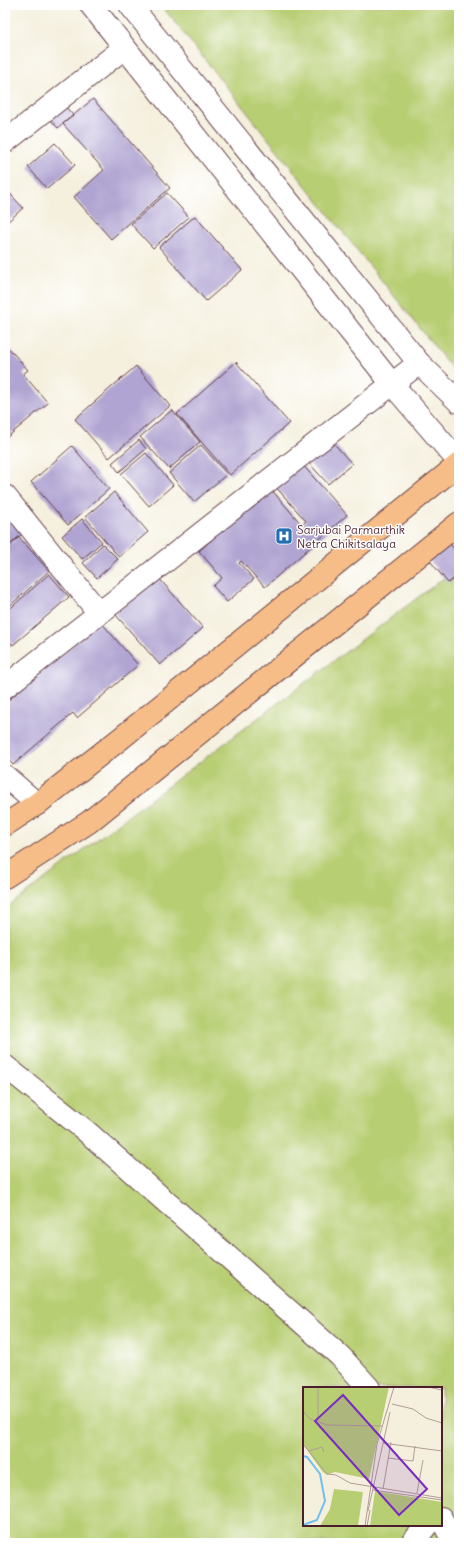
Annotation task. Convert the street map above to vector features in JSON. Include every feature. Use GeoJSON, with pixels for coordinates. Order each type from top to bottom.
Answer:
{"type":"FeatureCollection","features":[{"type":"Feature","properties":{"kind":"main road"},"geometry":{"type":"LineString","coordinates":[[5,824],[37,804],[459,463]]}},
{"type":"Feature","properties":{"kind":"main road"},"geometry":{"type":"LineString","coordinates":[[5,877],[89,822],[459,523]]}},
{"type":"Feature","properties":{"kind":"street"},"geometry":{"type":"LineString","coordinates":[[91,5],[392,384],[459,463]]}},
{"type":"Feature","properties":{"kind":"street"},"geometry":{"type":"LineString","coordinates":[[130,5],[419,363],[459,402]]}},
{"type":"Feature","properties":{"kind":"street"},"geometry":{"type":"LineString","coordinates":[[5,142],[124,48]]}},
{"type":"Feature","properties":{"kind":"street"},"geometry":{"type":"LineString","coordinates":[[5,687],[419,363]]}},
{"type":"Feature","properties":{"kind":"street"},"geometry":{"type":"LineString","coordinates":[[5,496],[99,613]]}},
{"type":"Feature","properties":{"kind":"street"},"geometry":{"type":"LineString","coordinates":[[5,776],[37,804]]}},
{"type":"Feature","properties":{"kind":"street"},"geometry":{"type":"LineString","coordinates":[[5,1066],[86,1131],[340,1356],[368,1387]]}},
{"type":"Feature","properties":{"kind":"street"},"geometry":{"type":"LineString","coordinates":[[442,1520],[454,1543]]}},
{"type":"Feature","properties":{"kind":"street"},"geometry":{"type":"LineString","coordinates":[[412,1543],[425,1526]]}},
{"type":"Feature","properties":{"kind":"green space"},"geometry":{"type":"Polygon","coordinates":[[[161,5],[459,5],[459,377],[161,5]]]}},
{"type":"Feature","properties":{"kind":"green space"},"geometry":{"type":"Polygon","coordinates":[[[449,574],[459,587],[459,1543],[5,1543],[5,909],[449,574]]]}},
{"type":"Feature","properties":{"kind":"building"},"geometry":{"type":"Polygon","coordinates":[[[93,99],[170,188],[111,239],[74,197],[104,170],[63,124],[93,99]]]}},
{"type":"Feature","properties":{"kind":"building"},"geometry":{"type":"Polygon","coordinates":[[[63,104],[73,115],[58,128],[48,117],[63,104]]]}},
{"type":"Feature","properties":{"kind":"building"},"geometry":{"type":"Polygon","coordinates":[[[55,143],[75,165],[47,189],[28,167],[55,143]]]}},
{"type":"Feature","properties":{"kind":"building"},"geometry":{"type":"Polygon","coordinates":[[[5,188],[23,208],[5,224],[5,188]]]}},
{"type":"Feature","properties":{"kind":"building"},"geometry":{"type":"Polygon","coordinates":[[[167,193],[189,217],[153,248],[131,224],[167,193]]]}},
{"type":"Feature","properties":{"kind":"building"},"geometry":{"type":"Polygon","coordinates":[[[195,216],[242,270],[206,301],[159,247],[195,216]]]}},
{"type":"Feature","properties":{"kind":"building"},"geometry":{"type":"Polygon","coordinates":[[[5,344],[28,370],[23,374],[48,403],[5,439],[5,344]]]}},
{"type":"Feature","properties":{"kind":"building"},"geometry":{"type":"Polygon","coordinates":[[[236,362],[289,423],[230,475],[177,414],[236,362]]]}},
{"type":"Feature","properties":{"kind":"building"},"geometry":{"type":"Polygon","coordinates":[[[136,366],[170,406],[109,458],[75,419],[136,366]]]}},
{"type":"Feature","properties":{"kind":"building"},"geometry":{"type":"Polygon","coordinates":[[[172,410],[200,442],[169,469],[140,437],[172,410]]]}},
{"type":"Feature","properties":{"kind":"building"},"geometry":{"type":"Polygon","coordinates":[[[139,440],[146,449],[119,472],[112,463],[139,440]]]}},
{"type":"Feature","properties":{"kind":"building"},"geometry":{"type":"Polygon","coordinates":[[[331,440],[352,464],[328,484],[307,461],[331,440]]]}},
{"type":"Feature","properties":{"kind":"building"},"geometry":{"type":"Polygon","coordinates":[[[201,445],[227,474],[194,502],[169,473],[201,445]]]}},
{"type":"Feature","properties":{"kind":"building"},"geometry":{"type":"Polygon","coordinates":[[[72,446],[109,489],[68,525],[31,482],[72,446]]]}},
{"type":"Feature","properties":{"kind":"building"},"geometry":{"type":"Polygon","coordinates":[[[146,453],[173,485],[149,506],[121,474],[146,453]]]}},
{"type":"Feature","properties":{"kind":"building"},"geometry":{"type":"Polygon","coordinates":[[[300,462],[347,515],[265,587],[241,561],[239,563],[254,579],[227,602],[213,586],[222,578],[199,551],[270,488],[302,525],[306,521],[274,485],[300,462]]]}},
{"type":"Feature","properties":{"kind":"building"},"geometry":{"type":"Polygon","coordinates":[[[114,492],[148,532],[119,557],[85,517],[114,492]]]}},
{"type":"Feature","properties":{"kind":"building"},"geometry":{"type":"Polygon","coordinates":[[[5,512],[23,533],[5,549],[5,512]]]}},
{"type":"Feature","properties":{"kind":"building"},"geometry":{"type":"Polygon","coordinates":[[[82,519],[102,542],[82,559],[62,536],[82,519]]]}},
{"type":"Feature","properties":{"kind":"building"},"geometry":{"type":"Polygon","coordinates":[[[19,537],[49,571],[5,610],[5,550],[19,537]]]}},
{"type":"Feature","properties":{"kind":"building"},"geometry":{"type":"Polygon","coordinates":[[[446,539],[459,555],[459,575],[448,583],[426,556],[446,539]]]}},
{"type":"Feature","properties":{"kind":"building"},"geometry":{"type":"Polygon","coordinates":[[[103,544],[118,559],[97,578],[83,563],[103,544]]]}},
{"type":"Feature","properties":{"kind":"building"},"geometry":{"type":"Polygon","coordinates":[[[49,574],[69,597],[13,645],[5,636],[5,613],[49,574]]]}},
{"type":"Feature","properties":{"kind":"building"},"geometry":{"type":"Polygon","coordinates":[[[157,576],[203,628],[160,665],[114,613],[157,576]]]}},
{"type":"Feature","properties":{"kind":"building"},"geometry":{"type":"Polygon","coordinates":[[[100,621],[138,665],[77,718],[73,713],[13,765],[5,756],[5,703],[100,621]]]}},
{"type":"Feature","properties":{"kind":"building"},"geometry":{"type":"Polygon","coordinates":[[[5,639],[11,645],[5,651],[5,639]]]}},
{"type":"Feature","properties":{"kind":"place","name":"Sarjubai Parmarthik Netra Chikitsalaya"},"geometry":{"type":"Point","coordinates":[284,536]}}]}
